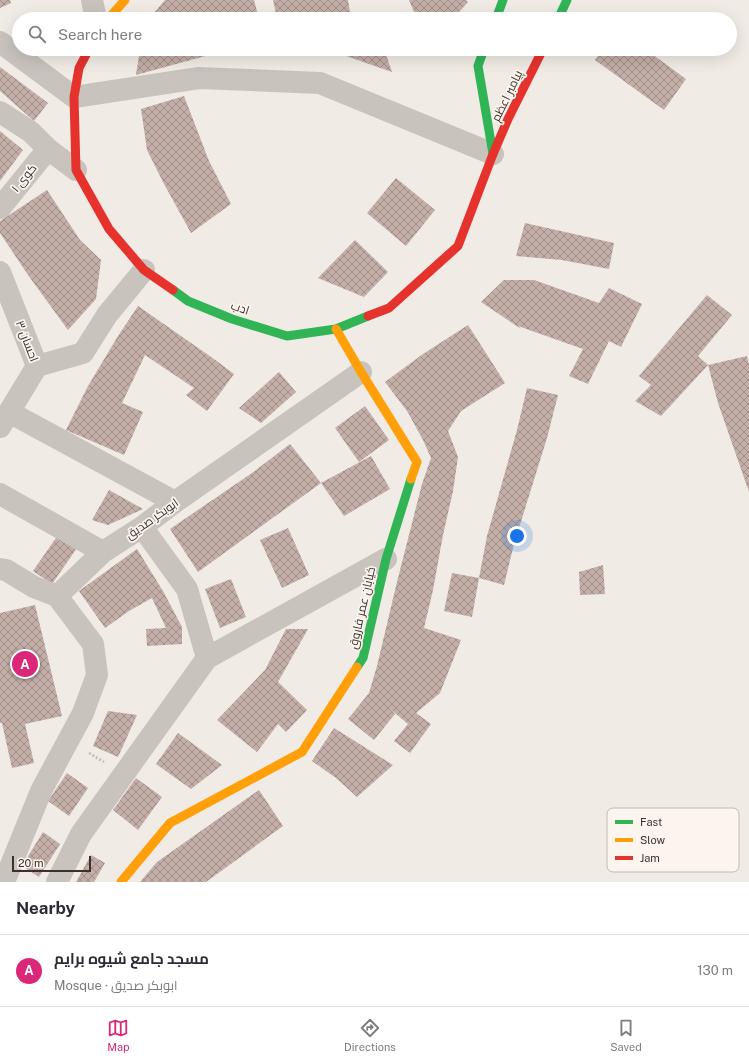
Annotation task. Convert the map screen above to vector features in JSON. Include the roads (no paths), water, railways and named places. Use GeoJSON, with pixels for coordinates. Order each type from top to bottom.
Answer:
{"type":"FeatureCollection","features":[{"type":"Feature","properties":{"kind":"street"},"geometry":{"type":"LineString","coordinates":[[92,0],[95,12]]}},
{"type":"Feature","properties":{"kind":"street"},"geometry":{"type":"LineString","coordinates":[[114,12],[125,0]]}},
{"type":"Feature","properties":{"kind":"street"},"geometry":{"type":"LineString","coordinates":[[499,12],[503,0]]}},
{"type":"Feature","properties":{"kind":"street"},"geometry":{"type":"LineString","coordinates":[[561,12],[567,0]]}},
{"type":"Feature","properties":{"kind":"street"},"geometry":{"type":"LineString","coordinates":[[0,42],[12,51]]}},
{"type":"Feature","properties":{"kind":"street"},"geometry":{"type":"LineString","coordinates":[[19,56],[74,97],[199,78],[320,83],[493,154]]}},
{"type":"Feature","properties":{"kind":"street","name":"ادب"},"geometry":{"type":"LineString","coordinates":[[85,56],[79,68],[74,97],[76,170],[109,228],[144,270],[188,301],[232,319],[286,336],[336,329],[389,308],[458,246],[493,154]]}},
{"type":"Feature","properties":{"kind":"street"},"geometry":{"type":"LineString","coordinates":[[482,56],[478,66],[493,154]]}},
{"type":"Feature","properties":{"kind":"street","name":"پیامبر اعظم"},"geometry":{"type":"LineString","coordinates":[[493,154],[508,119],[540,56]]}},
{"type":"Feature","properties":{"kind":"street"},"geometry":{"type":"LineString","coordinates":[[0,112],[31,132],[48,149],[76,170]]}},
{"type":"Feature","properties":{"kind":"street","name":"کوی ۱"},"geometry":{"type":"LineString","coordinates":[[0,208],[48,149]]}},
{"type":"Feature","properties":{"kind":"street"},"geometry":{"type":"LineString","coordinates":[[37,366],[83,353],[107,315],[144,270]]}},
{"type":"Feature","properties":{"kind":"street","name":"احسان ۳"},"geometry":{"type":"LineString","coordinates":[[0,272],[37,366],[4,420]]}},
{"type":"Feature","properties":{"kind":"street","name":"خیابان عمر فاروق"},"geometry":{"type":"LineString","coordinates":[[121,882],[170,822],[302,752],[363,658],[386,559],[417,462],[336,329]]}},
{"type":"Feature","properties":{"kind":"street","name":"ابوبکر صدیق"},"geometry":{"type":"LineString","coordinates":[[57,596],[103,552],[142,527],[175,502],[361,372]]}},
{"type":"Feature","properties":{"kind":"street"},"geometry":{"type":"LineString","coordinates":[[4,420],[175,502]]}},
{"type":"Feature","properties":{"kind":"street"},"geometry":{"type":"LineString","coordinates":[[0,494],[103,552]]}},
{"type":"Feature","properties":{"kind":"street"},"geometry":{"type":"LineString","coordinates":[[142,527],[187,589],[207,658]]}},
{"type":"Feature","properties":{"kind":"street"},"geometry":{"type":"LineString","coordinates":[[57,882],[81,834],[207,658],[386,559]]}},
{"type":"Feature","properties":{"kind":"street"},"geometry":{"type":"LineString","coordinates":[[0,569],[6,570],[34,587],[57,596],[93,644],[97,675],[83,713],[41,790],[4,882]]}},
{"type":"Feature","properties":{"kind":"place","name":"مسجد جامع شیوه برایم"},"geometry":{"type":"Point","coordinates":[25,664]}}]}
